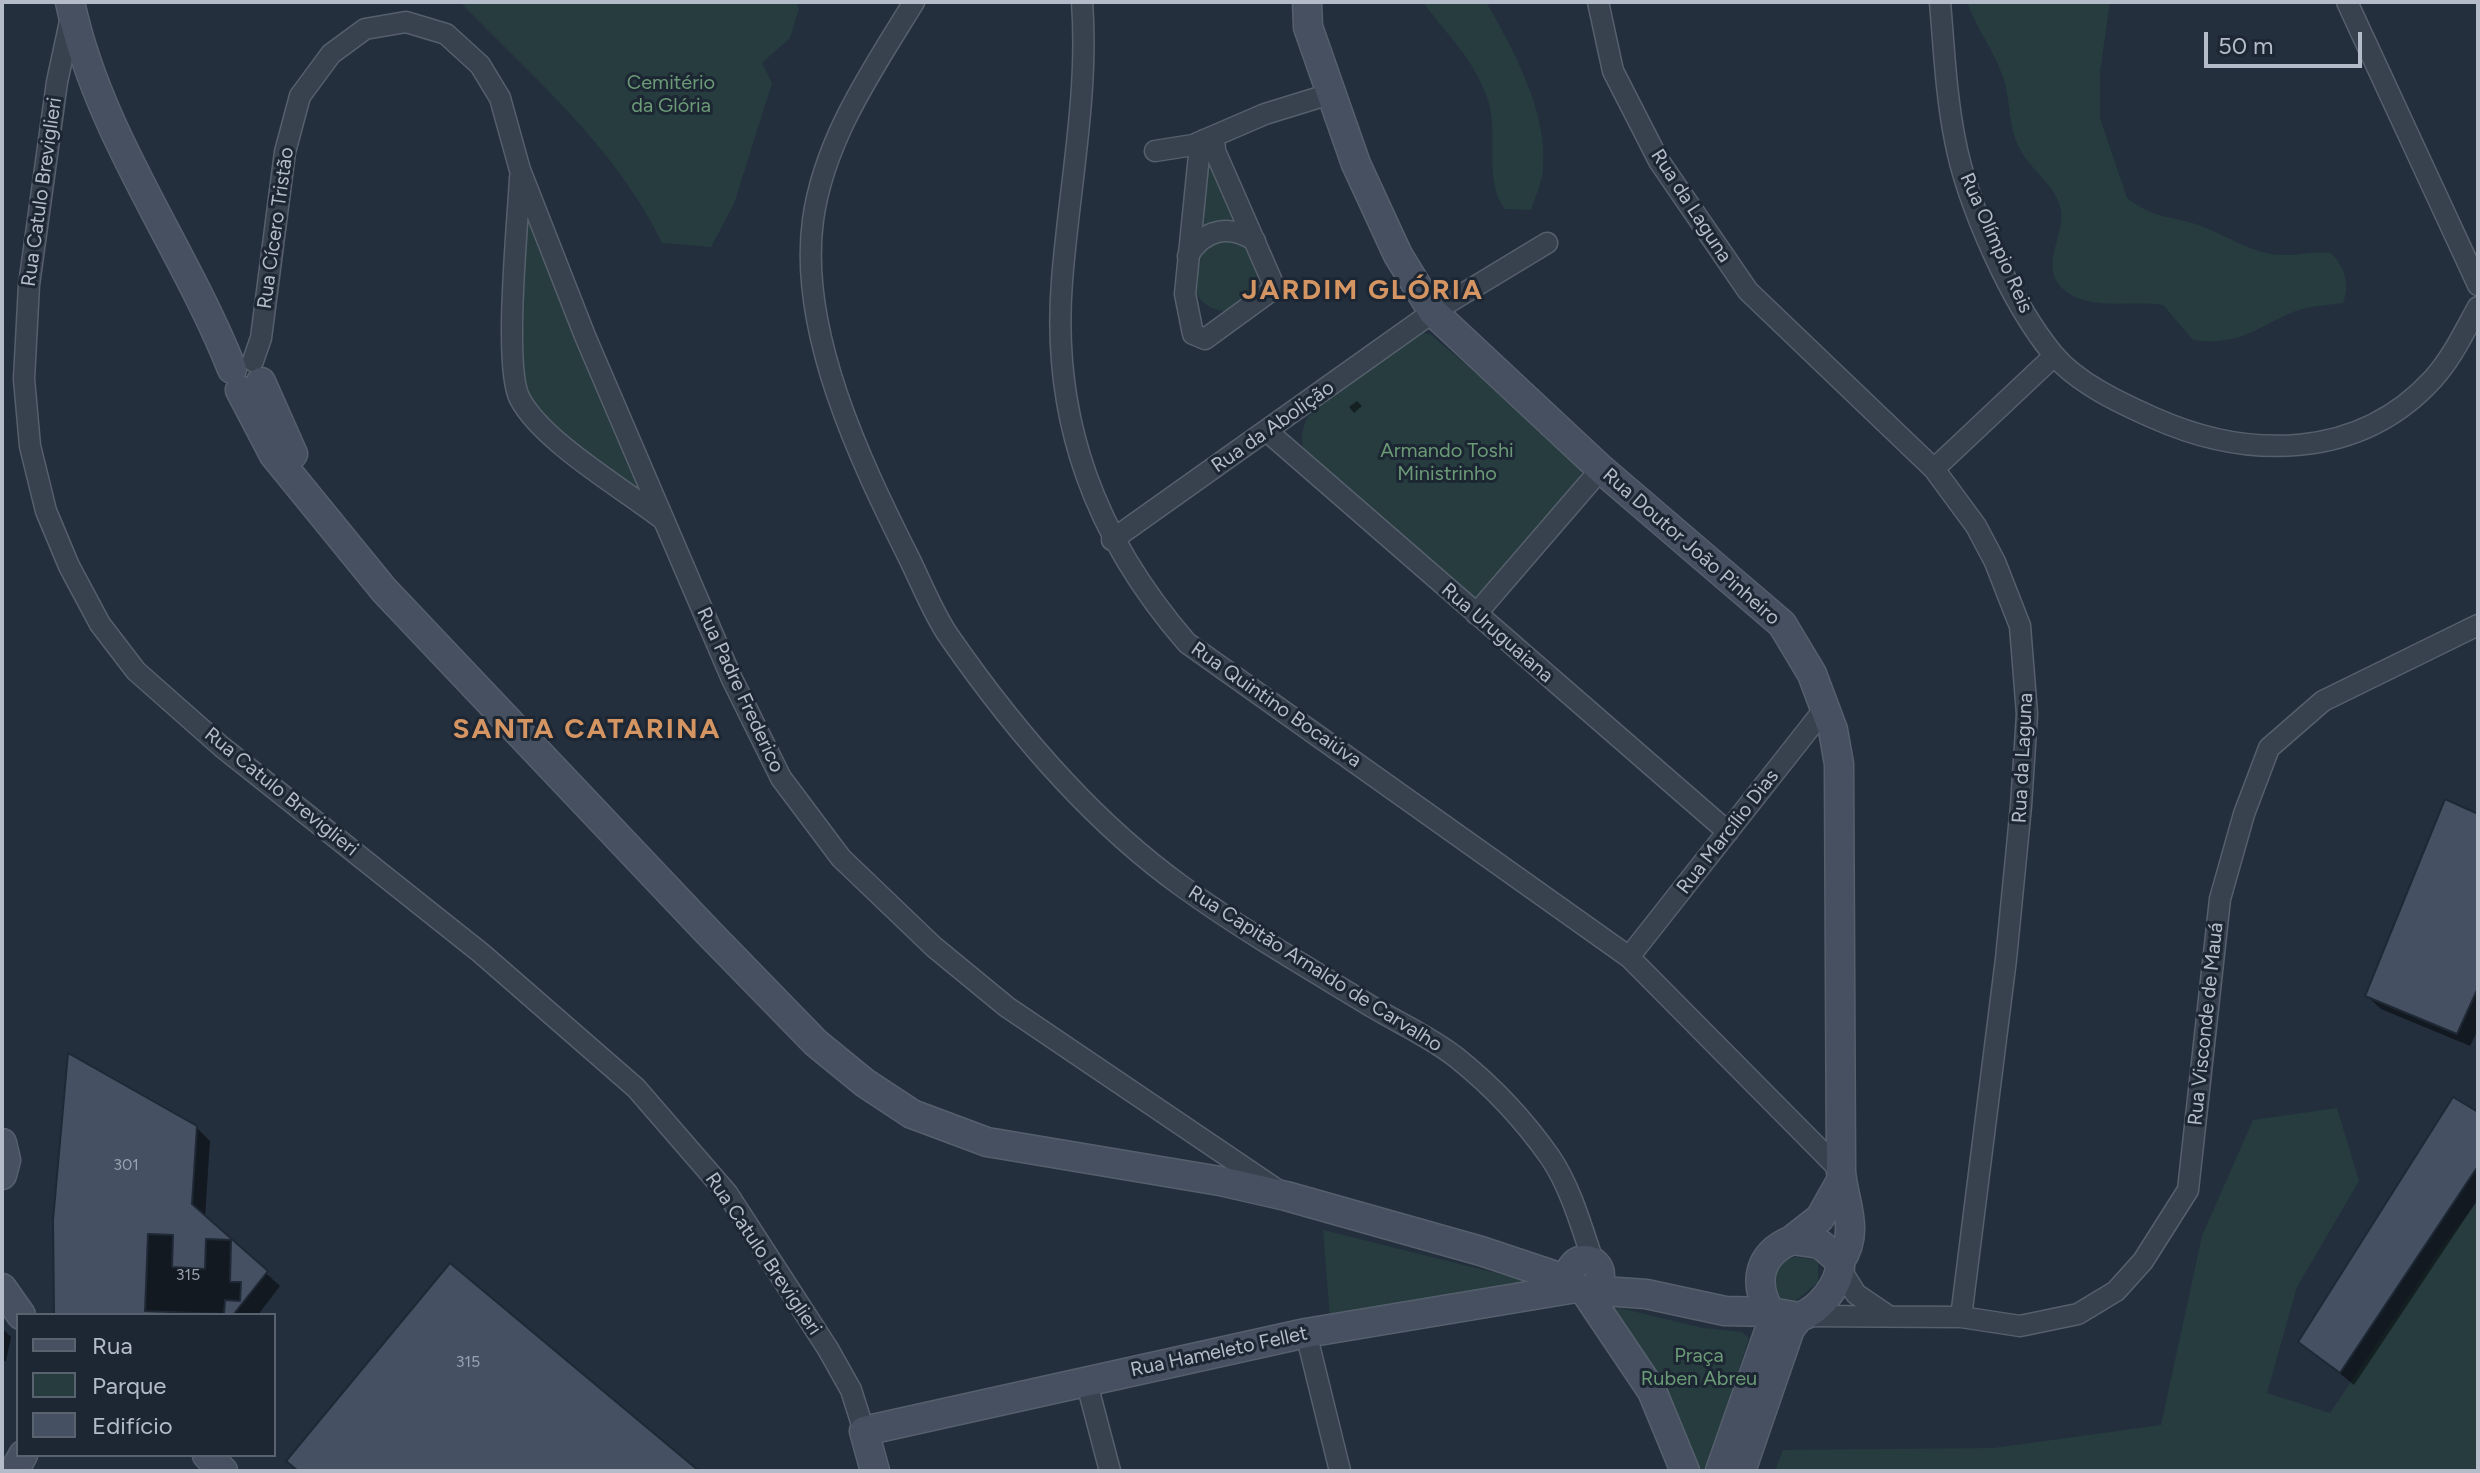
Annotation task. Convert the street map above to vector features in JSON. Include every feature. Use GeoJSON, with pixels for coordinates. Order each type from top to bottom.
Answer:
{"type":"FeatureCollection","features":[{"type":"Feature","properties":{"kind":"main road","name":"Rua Doutor João Pinheiro"},"geometry":{"type":"LineString","coordinates":[[1307,2],[1308,27],[1356,164],[1398,255],[1433,312],[1601,469],[1782,624],[1812,674],[1826,707],[1839,764],[1841,827],[1842,1175],[1850,1200],[1849,1238],[1841,1266]]}},
{"type":"Feature","properties":{"kind":"main road"},"geometry":{"type":"LineString","coordinates":[[71,7],[102,101],[137,175],[211,315],[247,372],[309,495],[384,590],[816,1043],[865,1083],[912,1114],[987,1142],[1220,1181],[1286,1196],[1513,1263],[1584,1277],[1604,1316],[1652,1391],[1685,1471]]}},
{"type":"Feature","properties":{"kind":"main road","name":"Rua Doutor João Pinheiro"},"geometry":{"type":"LineString","coordinates":[[1792,1240],[1820,1218],[1831,1204],[1842,1175]]}},
{"type":"Feature","properties":{"kind":"main road"},"geometry":{"type":"LineString","coordinates":[[1701,1307],[1725,1301],[1758,1283],[1763,1264],[1778,1247],[1792,1240],[1820,1244],[1841,1266],[1832,1289],[1787,1315],[1720,1471]]}},
{"type":"Feature","properties":{"kind":"main road","name":"Rua Visconde de Mauá"},"geometry":{"type":"LineString","coordinates":[[1584,1277],[1701,1307],[1787,1315]]}},
{"type":"Feature","properties":{"kind":"main road","name":"Rua Hameleto Fellet"},"geometry":{"type":"LineString","coordinates":[[864,1431],[1086,1380],[1584,1277]]}},
{"type":"Feature","properties":{"kind":"main road"},"geometry":{"type":"LineString","coordinates":[[1741,1471],[1790,1329],[1787,1315],[1758,1283]]}},
{"type":"Feature","properties":{"kind":"main road"},"geometry":{"type":"LineString","coordinates":[[2,1288],[20,1313]]}},
{"type":"Feature","properties":{"kind":"main road"},"geometry":{"type":"LineString","coordinates":[[864,1431],[875,1471]]}},
{"type":"Feature","properties":{"kind":"street","name":"Rua Capitão Arnaldo de Carvalho"},"geometry":{"type":"LineString","coordinates":[[914,2],[859,92],[828,158],[813,221],[813,281],[821,334],[843,413],[890,520],[946,631],[1013,722],[1106,824],[1181,886],[1267,944],[1455,1056],[1509,1105],[1553,1161],[1584,1277]]}},
{"type":"Feature","properties":{"kind":"street","name":"Rua Quintino Bocaiúva"},"geometry":{"type":"LineString","coordinates":[[1082,2],[1076,148],[1062,284],[1062,367],[1076,448],[1112,540],[1150,600],[1187,643],[1629,957],[1842,1175]]}},
{"type":"Feature","properties":{"kind":"street","name":"Rua da Laguna"},"geometry":{"type":"LineString","coordinates":[[1598,2],[1613,71],[1659,161],[1748,291],[1934,469],[1976,526],[1995,562],[2020,626],[2027,691],[2012,911],[1961,1317]]}},
{"type":"Feature","properties":{"kind":"street","name":"Rua Olímpio Reis"},"geometry":{"type":"LineString","coordinates":[[1940,2],[1949,100],[1965,183],[2017,301],[2054,356],[2106,395],[2191,435],[2270,448],[2318,446],[2362,429],[2397,410],[2447,361],[2478,307]]}},
{"type":"Feature","properties":{"kind":"street"},"geometry":{"type":"LineString","coordinates":[[2347,2],[2478,285]]}},
{"type":"Feature","properties":{"kind":"street","name":"Rua Catulo Breviglieri"},"geometry":{"type":"LineString","coordinates":[[71,7],[57,82],[29,285],[24,379],[30,446],[46,511],[69,566],[100,624],[136,671],[222,747],[481,953],[636,1088],[727,1193],[828,1349],[851,1390],[864,1431]]}},
{"type":"Feature","properties":{"kind":"street","name":"Rua Cícero Tristão"},"geometry":{"type":"LineString","coordinates":[[247,372],[261,338],[285,152],[300,96],[331,54],[365,29],[406,22],[446,34],[480,65],[500,98],[520,170]]}},
{"type":"Feature","properties":{"kind":"street"},"geometry":{"type":"LineString","coordinates":[[1155,151],[1209,138],[1265,114],[1330,94]]}},
{"type":"Feature","properties":{"kind":"street"},"geometry":{"type":"LineString","coordinates":[[1209,138],[1275,288],[1205,339],[1193,334],[1186,310],[1199,150],[1209,138]]}},
{"type":"Feature","properties":{"kind":"street"},"geometry":{"type":"LineString","coordinates":[[520,170],[512,362],[519,398],[540,427],[662,518]]}},
{"type":"Feature","properties":{"kind":"street","name":"Rua Padre Frederico"},"geometry":{"type":"LineString","coordinates":[[520,170],[585,336],[662,518],[732,679],[781,778],[841,858],[934,947],[1007,1007],[1286,1196]]}},
{"type":"Feature","properties":{"kind":"street"},"geometry":{"type":"LineString","coordinates":[[1188,257],[1200,240],[1211,233],[1236,232],[1255,241]]}},
{"type":"Feature","properties":{"kind":"street","name":"Rua da Abolição"},"geometry":{"type":"LineString","coordinates":[[1112,540],[1433,312],[1547,243]]}},
{"type":"Feature","properties":{"kind":"street"},"geometry":{"type":"LineString","coordinates":[[1934,469],[2054,356]]}},
{"type":"Feature","properties":{"kind":"street","name":"Rua Uruguaiana"},"geometry":{"type":"LineString","coordinates":[[1268,432],[1728,832]]}},
{"type":"Feature","properties":{"kind":"street"},"geometry":{"type":"LineString","coordinates":[[1476,614],[1601,469]]}},
{"type":"Feature","properties":{"kind":"street","name":"Rua Visconde de Mauá"},"geometry":{"type":"LineString","coordinates":[[1787,1315],[1961,1317],[2020,1326],[2078,1314],[2116,1291],[2143,1261],[2188,1190],[2220,899],[2244,814],[2269,748],[2323,701],[2478,625]]}},
{"type":"Feature","properties":{"kind":"street","name":"Rua Marcílio Dias"},"geometry":{"type":"LineString","coordinates":[[1629,957],[1826,707]]}},
{"type":"Feature","properties":{"kind":"street"},"geometry":{"type":"LineString","coordinates":[[1841,1266],[1856,1294],[1887,1315]]}},
{"type":"Feature","properties":{"kind":"street"},"geometry":{"type":"LineString","coordinates":[[1306,1333],[1340,1471]]}},
{"type":"Feature","properties":{"kind":"street"},"geometry":{"type":"LineString","coordinates":[[1086,1380],[1110,1471]]}},
{"type":"Feature","properties":{"kind":"green space","name":"Cemitério da Glória"},"geometry":{"type":"Polygon","coordinates":[[[460,2],[796,2],[799,8],[790,38],[762,63],[772,83],[734,204],[711,247],[662,243],[622,176],[597,145],[544,86],[460,2]]]}},
{"type":"Feature","properties":{"kind":"green space"},"geometry":{"type":"Polygon","coordinates":[[[1423,2],[1486,2],[1507,40],[1526,82],[1540,125],[1542,174],[1531,210],[1505,209],[1498,198],[1488,100],[1468,60],[1423,2]]]}},
{"type":"Feature","properties":{"kind":"green space"},"geometry":{"type":"Polygon","coordinates":[[[1967,2],[2110,2],[2100,72],[2100,118],[2127,198],[2155,214],[2201,226],[2271,254],[2331,253],[2345,276],[2343,303],[2299,310],[2246,335],[2209,341],[2193,340],[2163,305],[2097,303],[2072,295],[2062,288],[2055,279],[2053,269],[2060,206],[2053,191],[2025,158],[2017,143],[2004,80],[1967,2]]]}},
{"type":"Feature","properties":{"kind":"green space"},"geometry":{"type":"Polygon","coordinates":[[[1205,151],[1252,237],[1200,238],[1205,151]]]}},
{"type":"Feature","properties":{"kind":"green space"},"geometry":{"type":"Polygon","coordinates":[[[527,206],[642,496],[565,440],[545,421],[533,400],[525,376],[520,318],[527,206]]]}},
{"type":"Feature","properties":{"kind":"green space"},"geometry":{"type":"Polygon","coordinates":[[[1211,237],[1246,239],[1265,281],[1261,293],[1231,312],[1205,304],[1192,284],[1189,265],[1211,237]]]}},
{"type":"Feature","properties":{"kind":"green space","name":"Armando Toshi Ministrinho"},"geometry":{"type":"Polygon","coordinates":[[[1423,333],[1431,335],[1580,460],[1581,475],[1482,598],[1471,598],[1308,461],[1304,449],[1302,433],[1308,416],[1409,337],[1423,333]]]}},
{"type":"Feature","properties":{"kind":"green space"},"geometry":{"type":"Polygon","coordinates":[[[2337,1108],[2359,1181],[2297,1287],[2267,1393],[2330,1413],[2444,1244],[2478,1201],[2478,1471],[1775,1471],[1783,1450],[1994,1448],[2161,1425],[2202,1236],[2253,1120],[2337,1108]]]}},
{"type":"Feature","properties":{"kind":"green space"},"geometry":{"type":"Polygon","coordinates":[[[1323,1230],[1532,1282],[1330,1318],[1323,1230]]]}},
{"type":"Feature","properties":{"kind":"green space"},"geometry":{"type":"Polygon","coordinates":[[[1795,1257],[1813,1259],[1818,1263],[1818,1282],[1792,1304],[1777,1301],[1772,1274],[1784,1261],[1795,1257]]]}},
{"type":"Feature","properties":{"kind":"green space","name":"Praça Ruben Abreu"},"geometry":{"type":"Polygon","coordinates":[[[1620,1308],[1703,1328],[1742,1332],[1749,1338],[1706,1471],[1700,1470],[1672,1404],[1610,1309],[1620,1308]]]}},
{"type":"Feature","properties":{"kind":"building"},"geometry":{"type":"Polygon","coordinates":[[[2445,799],[2478,814],[2478,988],[2457,1034],[2365,996],[2445,799]]]}},
{"type":"Feature","properties":{"kind":"building"},"geometry":{"type":"Polygon","coordinates":[[[68,1053],[197,1126],[192,1204],[268,1271],[235,1313],[54,1313],[53,1220],[68,1053]]]}},
{"type":"Feature","properties":{"kind":"building"},"geometry":{"type":"Polygon","coordinates":[[[2453,1097],[2478,1112],[2478,1166],[2340,1373],[2298,1342],[2453,1097]]]}},
{"type":"Feature","properties":{"kind":"building"},"geometry":{"type":"Polygon","coordinates":[[[148,1234],[173,1235],[172,1267],[205,1269],[206,1239],[231,1240],[230,1282],[241,1282],[240,1301],[225,1300],[224,1313],[145,1311],[148,1234]]]}},
{"type":"Feature","properties":{"kind":"building"},"geometry":{"type":"Polygon","coordinates":[[[450,1263],[699,1471],[298,1471],[286,1461],[450,1263]]]}},
{"type":"Feature","properties":{"kind":"district","name":"JARDIM GLÓRIA"},"geometry":{"type":"Point","coordinates":[1363,291]}},
{"type":"Feature","properties":{"kind":"district","name":"SANTA CATARINA"},"geometry":{"type":"Point","coordinates":[587,730]}}]}
